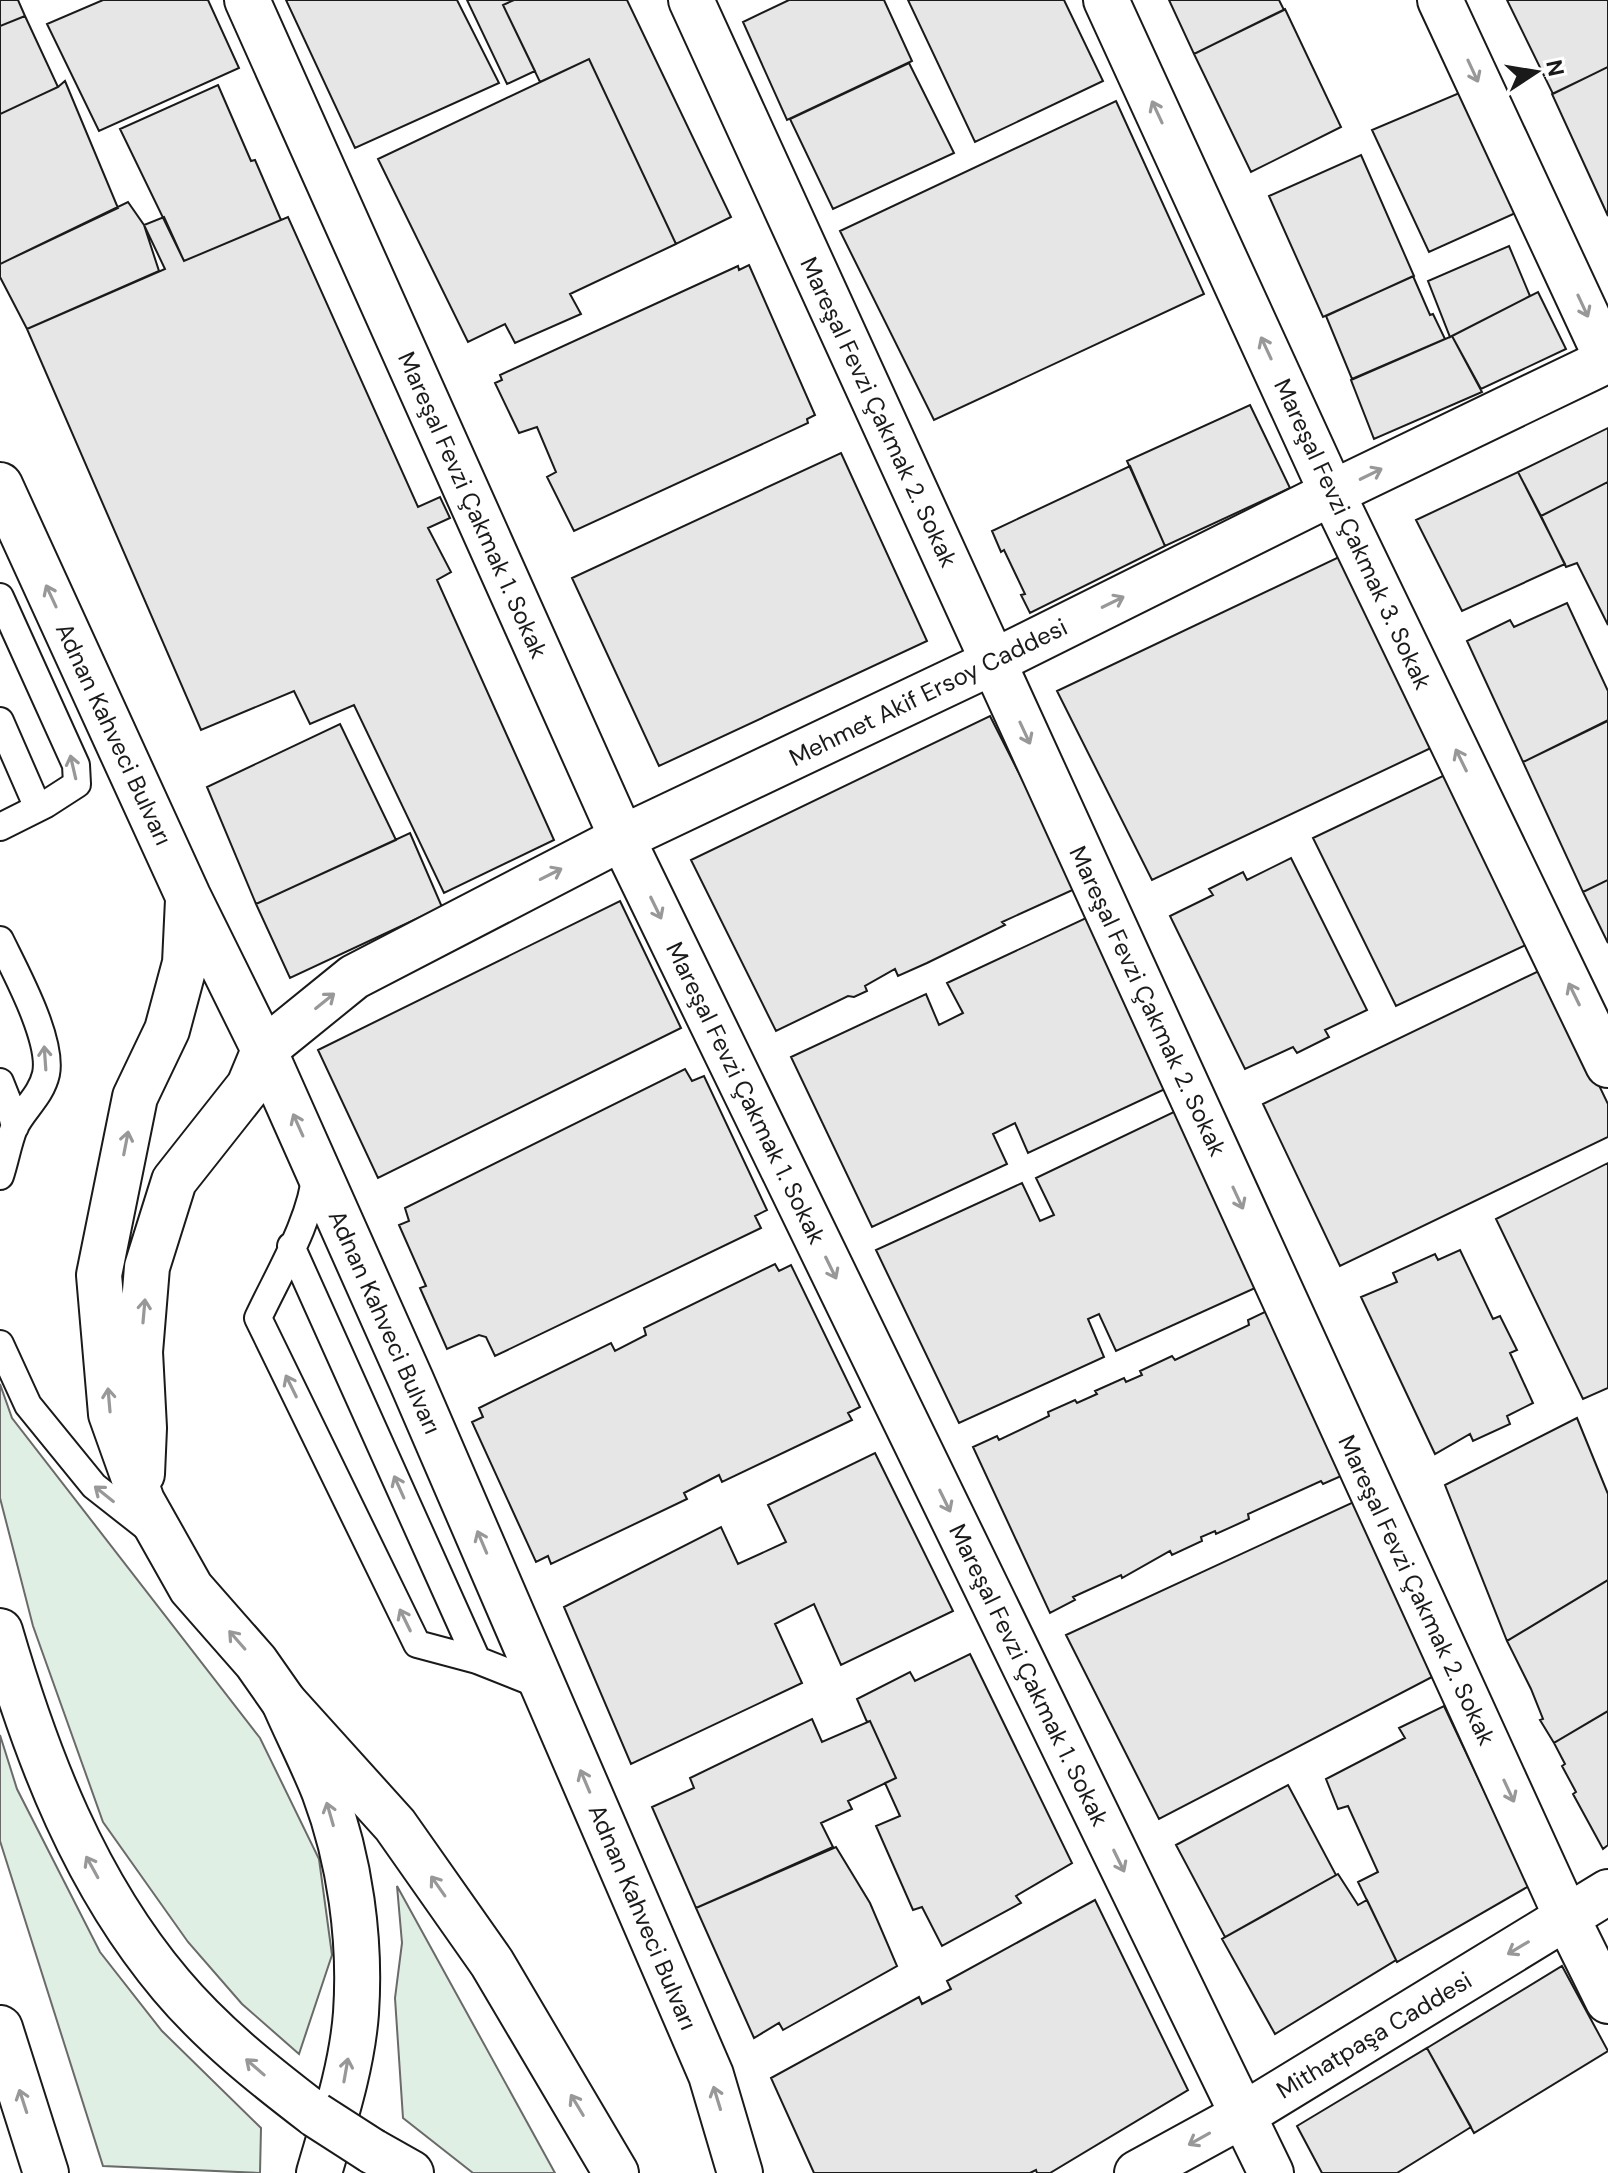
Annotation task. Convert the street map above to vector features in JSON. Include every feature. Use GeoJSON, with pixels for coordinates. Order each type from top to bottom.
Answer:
{"type":"FeatureCollection","features":[{"type":"Feature","properties":{"kind":"main road","name":"Mareşal Fevzi Çakmak 1. Sokak"},"geometry":{"type":"LineString","coordinates":[[247,0],[622,838],[1271,2173]]}},
{"type":"Feature","properties":{"kind":"main road","name":"Mareşal Fevzi Çakmak 2. Sokak"},"geometry":{"type":"LineString","coordinates":[[691,0],[1567,1918],[1608,2001]]}},
{"type":"Feature","properties":{"kind":"main road","name":"Mareşal Fevzi Çakmak 3. Sokak"},"geometry":{"type":"LineString","coordinates":[[1106,0],[1332,493],[1608,1065]]}},
{"type":"Feature","properties":{"kind":"main road"},"geometry":{"type":"LineString","coordinates":[[1440,0],[1608,360]]}},
{"type":"Feature","properties":{"kind":"main road","name":"Mehmet Akif Ersoy Caddesi"},"geometry":{"type":"LineString","coordinates":[[264,1050],[354,977],[622,838],[993,662],[1608,360]]}},
{"type":"Feature","properties":{"kind":"main road","name":"Adnan Kahveci Bulvarı"},"geometry":{"type":"LineString","coordinates":[[0,485],[188,896],[264,1050],[545,1687],[711,2075],[740,2173]]}},
{"type":"Feature","properties":{"kind":"main road"},"geometry":{"type":"LineString","coordinates":[[188,896],[185,963],[167,1030],[135,1097],[99,1275],[111,1414],[142,1501],[191,1588],[256,1662],[284,1702],[395,1825],[492,1963],[616,2173]]}},
{"type":"Feature","properties":{"kind":"main road"},"geometry":{"type":"LineString","coordinates":[[142,1501],[144,1428],[140,1352],[147,1267],[174,1181],[249,1086],[264,1050]]}},
{"type":"Feature","properties":{"kind":"main road"},"geometry":{"type":"LineString","coordinates":[[0,1631],[39,1752],[77,1841],[124,1924],[172,1986],[219,2035],[316,2115],[411,2173]]}},
{"type":"Feature","properties":{"kind":"main road"},"geometry":{"type":"LineString","coordinates":[[284,1702],[324,1792],[344,1863],[355,1934],[356,2014],[343,2088],[319,2173]]}},
{"type":"Feature","properties":{"kind":"main road","name":"Mithatpaşa Caddesi"},"geometry":{"type":"LineString","coordinates":[[1137,2173],[1243,2115],[1608,1892]]}},
{"type":"Feature","properties":{"kind":"main road"},"geometry":{"type":"LineString","coordinates":[[0,2028],[46,2173]]}},
{"type":"Feature","properties":{"kind":"lane"},"geometry":{"type":"LineString","coordinates":[[0,597],[76,765],[77,784],[0,827]]}},
{"type":"Feature","properties":{"kind":"lane"},"geometry":{"type":"LineString","coordinates":[[0,721],[38,808]]}},
{"type":"Feature","properties":{"kind":"lane"},"geometry":{"type":"LineString","coordinates":[[0,940],[28,998],[46,1048],[46,1073],[35,1099],[15,1127],[0,1176]]}},
{"type":"Feature","properties":{"kind":"lane"},"geometry":{"type":"LineString","coordinates":[[0,1082],[15,1127]]}},
{"type":"Feature","properties":{"kind":"lane"},"geometry":{"type":"LineString","coordinates":[[316,1167],[315,1190],[258,1318],[417,1644],[477,1660],[545,1687]]}},
{"type":"Feature","properties":{"kind":"lane"},"geometry":{"type":"LineString","coordinates":[[291,1246],[477,1660]]}},
{"type":"Feature","properties":{"kind":"lane"},"geometry":{"type":"LineString","coordinates":[[0,1344],[28,1405],[94,1486],[165,1542]]}},
{"type":"Feature","properties":{"kind":"green space"},"geometry":{"type":"Polygon","coordinates":[[[0,1384],[12,1418],[260,1738],[319,1859],[332,1955],[299,2054],[242,2004],[188,1942],[103,1822],[33,1626],[0,1498],[0,1384]]]}},
{"type":"Feature","properties":{"kind":"green space"},"geometry":{"type":"Polygon","coordinates":[[[0,1735],[17,1789],[100,1952],[162,2031],[261,2128],[260,2173],[103,2166],[0,1841],[0,1735]]]}},
{"type":"Feature","properties":{"kind":"green space"},"geometry":{"type":"Polygon","coordinates":[[[397,1886],[555,2173],[473,2173],[403,2118],[395,1998],[402,1943],[397,1886]]]}},
{"type":"Feature","properties":{"kind":"building"},"geometry":{"type":"Polygon","coordinates":[[[0,0],[18,0],[25,16],[0,26],[0,0]]]}},
{"type":"Feature","properties":{"kind":"building"},"geometry":{"type":"Polygon","coordinates":[[[103,0],[208,0],[239,68],[99,131],[47,24],[103,0]]]}},
{"type":"Feature","properties":{"kind":"building"},"geometry":{"type":"Polygon","coordinates":[[[286,0],[457,0],[499,83],[355,148],[286,0]]]}},
{"type":"Feature","properties":{"kind":"building"},"geometry":{"type":"Polygon","coordinates":[[[467,0],[514,0],[503,5],[535,71],[507,84],[467,0]]]}},
{"type":"Feature","properties":{"kind":"building"},"geometry":{"type":"Polygon","coordinates":[[[514,0],[627,0],[731,217],[676,244],[589,59],[540,82],[503,5],[514,0]]]}},
{"type":"Feature","properties":{"kind":"building"},"geometry":{"type":"Polygon","coordinates":[[[789,0],[884,0],[912,61],[787,120],[743,22],[789,0]]]}},
{"type":"Feature","properties":{"kind":"building"},"geometry":{"type":"Polygon","coordinates":[[[908,0],[1064,0],[1103,81],[975,142],[908,0]]]}},
{"type":"Feature","properties":{"kind":"building"},"geometry":{"type":"Polygon","coordinates":[[[1169,0],[1279,0],[1284,10],[1194,54],[1169,0]]]}},
{"type":"Feature","properties":{"kind":"building"},"geometry":{"type":"Polygon","coordinates":[[[1507,0],[1608,0],[1608,67],[1553,94],[1507,0]]]}},
{"type":"Feature","properties":{"kind":"building"},"geometry":{"type":"Polygon","coordinates":[[[1285,9],[1341,127],[1251,172],[1194,54],[1285,9]]]}},
{"type":"Feature","properties":{"kind":"building"},"geometry":{"type":"Polygon","coordinates":[[[25,16],[58,87],[0,114],[0,26],[25,16]]]}},
{"type":"Feature","properties":{"kind":"building"},"geometry":{"type":"Polygon","coordinates":[[[589,59],[676,244],[570,294],[581,314],[515,343],[505,324],[468,342],[378,159],[589,59]]]}},
{"type":"Feature","properties":{"kind":"building"},"geometry":{"type":"Polygon","coordinates":[[[909,63],[954,153],[833,209],[790,119],[909,63]]]}},
{"type":"Feature","properties":{"kind":"building"},"geometry":{"type":"Polygon","coordinates":[[[1608,67],[1608,216],[1552,94],[1608,67]]]}},
{"type":"Feature","properties":{"kind":"building"},"geometry":{"type":"Polygon","coordinates":[[[65,81],[118,208],[0,264],[0,114],[65,81]]]}},
{"type":"Feature","properties":{"kind":"building"},"geometry":{"type":"Polygon","coordinates":[[[218,85],[281,220],[184,261],[120,129],[218,85]]]}},
{"type":"Feature","properties":{"kind":"building"},"geometry":{"type":"Polygon","coordinates":[[[1464,91],[1520,211],[1429,252],[1372,130],[1464,91]]]}},
{"type":"Feature","properties":{"kind":"building"},"geometry":{"type":"Polygon","coordinates":[[[1116,101],[1204,294],[934,420],[840,231],[1116,101]]]}},
{"type":"Feature","properties":{"kind":"building"},"geometry":{"type":"Polygon","coordinates":[[[1361,155],[1414,276],[1323,317],[1269,196],[1361,155]]]}},
{"type":"Feature","properties":{"kind":"building"},"geometry":{"type":"Polygon","coordinates":[[[128,202],[144,225],[159,271],[27,329],[0,277],[0,264],[128,202]]]}},
{"type":"Feature","properties":{"kind":"building"},"geometry":{"type":"Polygon","coordinates":[[[164,217],[184,261],[288,217],[418,507],[440,497],[450,518],[428,528],[451,572],[437,580],[554,840],[444,893],[354,705],[310,724],[294,691],[201,730],[27,329],[165,269],[144,225],[164,217]]]}},
{"type":"Feature","properties":{"kind":"building"},"geometry":{"type":"Polygon","coordinates":[[[1509,246],[1530,296],[1450,337],[1428,281],[1509,246]]]}},
{"type":"Feature","properties":{"kind":"building"},"geometry":{"type":"Polygon","coordinates":[[[749,265],[815,415],[807,419],[808,423],[574,531],[547,477],[556,472],[537,427],[519,433],[495,383],[502,380],[500,375],[738,266],[739,270],[749,265]]]}},
{"type":"Feature","properties":{"kind":"building"},"geometry":{"type":"Polygon","coordinates":[[[1413,276],[1430,315],[1433,314],[1445,339],[1352,379],[1326,316],[1413,276]]]}},
{"type":"Feature","properties":{"kind":"building"},"geometry":{"type":"Polygon","coordinates":[[[1538,292],[1566,349],[1481,389],[1452,336],[1538,292]]]}},
{"type":"Feature","properties":{"kind":"building"},"geometry":{"type":"Polygon","coordinates":[[[1452,336],[1482,392],[1374,439],[1351,380],[1452,336]]]}},
{"type":"Feature","properties":{"kind":"building"},"geometry":{"type":"Polygon","coordinates":[[[1250,405],[1290,488],[1165,546],[1127,461],[1250,405]]]}},
{"type":"Feature","properties":{"kind":"building"},"geometry":{"type":"Polygon","coordinates":[[[1608,428],[1608,482],[1541,516],[1518,472],[1608,428]]]}},
{"type":"Feature","properties":{"kind":"building"},"geometry":{"type":"Polygon","coordinates":[[[841,453],[927,641],[659,766],[572,578],[841,453]]]}},
{"type":"Feature","properties":{"kind":"building"},"geometry":{"type":"Polygon","coordinates":[[[1130,466],[1165,546],[1030,613],[1021,595],[1025,594],[992,531],[1130,466]]]}},
{"type":"Feature","properties":{"kind":"building"},"geometry":{"type":"Polygon","coordinates":[[[1518,472],[1565,564],[1462,611],[1416,520],[1518,472]]]}},
{"type":"Feature","properties":{"kind":"building"},"geometry":{"type":"Polygon","coordinates":[[[1608,482],[1608,625],[1577,563],[1566,567],[1541,516],[1608,482]]]}},
{"type":"Feature","properties":{"kind":"building"},"geometry":{"type":"Polygon","coordinates":[[[1339,557],[1433,747],[1152,880],[1057,691],[1339,557]]]}},
{"type":"Feature","properties":{"kind":"building"},"geometry":{"type":"Polygon","coordinates":[[[1567,603],[1608,691],[1608,721],[1523,762],[1467,641],[1510,620],[1514,627],[1567,603]]]}},
{"type":"Feature","properties":{"kind":"building"},"geometry":{"type":"Polygon","coordinates":[[[990,716],[1077,888],[1002,922],[1005,925],[898,976],[895,969],[865,986],[867,991],[854,997],[848,996],[776,1031],[691,860],[990,716]]]}},
{"type":"Feature","properties":{"kind":"building"},"geometry":{"type":"Polygon","coordinates":[[[1608,720],[1608,880],[1583,892],[1523,762],[1608,720]]]}},
{"type":"Feature","properties":{"kind":"building"},"geometry":{"type":"Polygon","coordinates":[[[340,724],[396,840],[256,904],[207,787],[340,724]]]}},
{"type":"Feature","properties":{"kind":"building"},"geometry":{"type":"Polygon","coordinates":[[[1447,774],[1530,943],[1396,1006],[1313,838],[1447,774]]]}},
{"type":"Feature","properties":{"kind":"building"},"geometry":{"type":"Polygon","coordinates":[[[410,833],[442,907],[290,978],[256,904],[410,833]]]}},
{"type":"Feature","properties":{"kind":"building"},"geometry":{"type":"Polygon","coordinates":[[[1291,858],[1367,1010],[1325,1030],[1329,1037],[1297,1053],[1293,1047],[1245,1069],[1170,916],[1213,895],[1209,889],[1243,872],[1247,880],[1291,858]]]}},
{"type":"Feature","properties":{"kind":"building"},"geometry":{"type":"Polygon","coordinates":[[[1608,880],[1608,943],[1583,892],[1608,880]]]}},
{"type":"Feature","properties":{"kind":"building"},"geometry":{"type":"Polygon","coordinates":[[[620,901],[681,1028],[378,1178],[318,1050],[620,901]]]}},
{"type":"Feature","properties":{"kind":"building"},"geometry":{"type":"Polygon","coordinates":[[[1086,918],[1165,1089],[1028,1153],[1015,1123],[993,1134],[1007,1164],[872,1227],[791,1057],[926,994],[939,1025],[963,1013],[947,983],[1086,918]]]}},
{"type":"Feature","properties":{"kind":"building"},"geometry":{"type":"Polygon","coordinates":[[[1543,969],[1608,1104],[1608,1137],[1340,1266],[1263,1104],[1543,969]]]}},
{"type":"Feature","properties":{"kind":"building"},"geometry":{"type":"Polygon","coordinates":[[[685,1069],[692,1081],[704,1076],[767,1210],[755,1216],[761,1228],[495,1356],[486,1337],[479,1335],[447,1349],[420,1288],[426,1286],[399,1225],[409,1221],[405,1208],[685,1069]]]}},
{"type":"Feature","properties":{"kind":"building"},"geometry":{"type":"Polygon","coordinates":[[[1180,1109],[1264,1284],[1116,1351],[1099,1314],[1088,1319],[1104,1357],[959,1423],[876,1250],[1022,1183],[1040,1221],[1054,1215],[1036,1178],[1180,1109]]]}},
{"type":"Feature","properties":{"kind":"building"},"geometry":{"type":"Polygon","coordinates":[[[1608,1163],[1608,1388],[1583,1399],[1496,1219],[1608,1163]]]}},
{"type":"Feature","properties":{"kind":"building"},"geometry":{"type":"Polygon","coordinates":[[[1460,1250],[1493,1319],[1500,1316],[1517,1350],[1510,1353],[1533,1403],[1507,1416],[1510,1424],[1473,1441],[1470,1434],[1435,1454],[1361,1297],[1397,1282],[1393,1273],[1435,1254],[1438,1260],[1460,1250]]]}},
{"type":"Feature","properties":{"kind":"building"},"geometry":{"type":"Polygon","coordinates":[[[775,1264],[779,1271],[791,1265],[860,1407],[848,1413],[852,1420],[722,1482],[719,1475],[684,1493],[687,1499],[551,1564],[548,1556],[536,1562],[472,1422],[483,1417],[479,1408],[611,1343],[615,1351],[646,1335],[644,1328],[775,1264]]]}},
{"type":"Feature","properties":{"kind":"building"},"geometry":{"type":"Polygon","coordinates":[[[1271,1309],[1348,1473],[1323,1484],[1321,1481],[1248,1514],[1249,1519],[1216,1534],[1215,1531],[1201,1537],[1202,1541],[1172,1555],[1170,1551],[1122,1578],[1121,1575],[1073,1597],[1075,1600],[1050,1613],[973,1447],[997,1436],[999,1440],[1049,1416],[1048,1412],[1075,1400],[1077,1403],[1124,1378],[1126,1382],[1142,1375],[1140,1371],[1172,1356],[1175,1360],[1249,1325],[1248,1320],[1271,1309]]]}},
{"type":"Feature","properties":{"kind":"building"},"geometry":{"type":"Polygon","coordinates":[[[1577,1418],[1608,1494],[1608,1580],[1507,1641],[1445,1485],[1577,1418]]]}},
{"type":"Feature","properties":{"kind":"building"},"geometry":{"type":"Polygon","coordinates":[[[875,1453],[953,1611],[841,1665],[814,1604],[775,1624],[802,1683],[631,1764],[564,1607],[721,1527],[738,1564],[786,1542],[768,1505],[875,1453]]]}},
{"type":"Feature","properties":{"kind":"building"},"geometry":{"type":"Polygon","coordinates":[[[1358,1500],[1432,1677],[1159,1819],[1066,1635],[1358,1500]]]}},
{"type":"Feature","properties":{"kind":"building"},"geometry":{"type":"Polygon","coordinates":[[[1608,1580],[1608,1711],[1554,1743],[1540,1720],[1543,1719],[1531,1689],[1507,1641],[1608,1580]]]}},
{"type":"Feature","properties":{"kind":"building"},"geometry":{"type":"Polygon","coordinates":[[[970,1654],[1072,1863],[1016,1896],[1021,1903],[942,1946],[922,1907],[913,1910],[876,1826],[900,1816],[885,1783],[896,1778],[857,1699],[910,1672],[915,1681],[970,1654]]]}},
{"type":"Feature","properties":{"kind":"building"},"geometry":{"type":"Polygon","coordinates":[[[1444,1706],[1529,1886],[1397,1962],[1358,1882],[1378,1872],[1348,1806],[1338,1809],[1326,1779],[1405,1738],[1399,1728],[1444,1706]]]}},
{"type":"Feature","properties":{"kind":"building"},"geometry":{"type":"Polygon","coordinates":[[[1608,1711],[1608,1845],[1603,1849],[1573,1794],[1576,1792],[1554,1743],[1608,1711]]]}},
{"type":"Feature","properties":{"kind":"building"},"geometry":{"type":"Polygon","coordinates":[[[812,1719],[822,1742],[870,1721],[896,1778],[848,1801],[852,1809],[821,1823],[833,1847],[696,1908],[652,1807],[694,1788],[690,1778],[812,1719]]]}},
{"type":"Feature","properties":{"kind":"building"},"geometry":{"type":"Polygon","coordinates":[[[1288,1785],[1336,1875],[1225,1937],[1176,1845],[1288,1785]]]}},
{"type":"Feature","properties":{"kind":"building"},"geometry":{"type":"Polygon","coordinates":[[[836,1847],[870,1903],[897,1966],[783,2030],[779,2023],[754,2038],[696,1908],[836,1847]]]}},
{"type":"Feature","properties":{"kind":"building"},"geometry":{"type":"Polygon","coordinates":[[[1338,1874],[1358,1905],[1367,1900],[1396,1960],[1275,2034],[1222,1939],[1338,1874]]]}},
{"type":"Feature","properties":{"kind":"building"},"geometry":{"type":"Polygon","coordinates":[[[1095,1900],[1188,2090],[1050,2173],[1037,2173],[1036,2170],[1030,2173],[814,2173],[771,2078],[919,1997],[922,2004],[951,1989],[947,1981],[1095,1900]]]}},
{"type":"Feature","properties":{"kind":"building"},"geometry":{"type":"Polygon","coordinates":[[[1562,1966],[1608,2051],[1474,2133],[1427,2048],[1562,1966]]]}},
{"type":"Feature","properties":{"kind":"building"},"geometry":{"type":"Polygon","coordinates":[[[1427,2048],[1471,2127],[1397,2173],[1322,2173],[1297,2126],[1427,2048]]]}}]}
